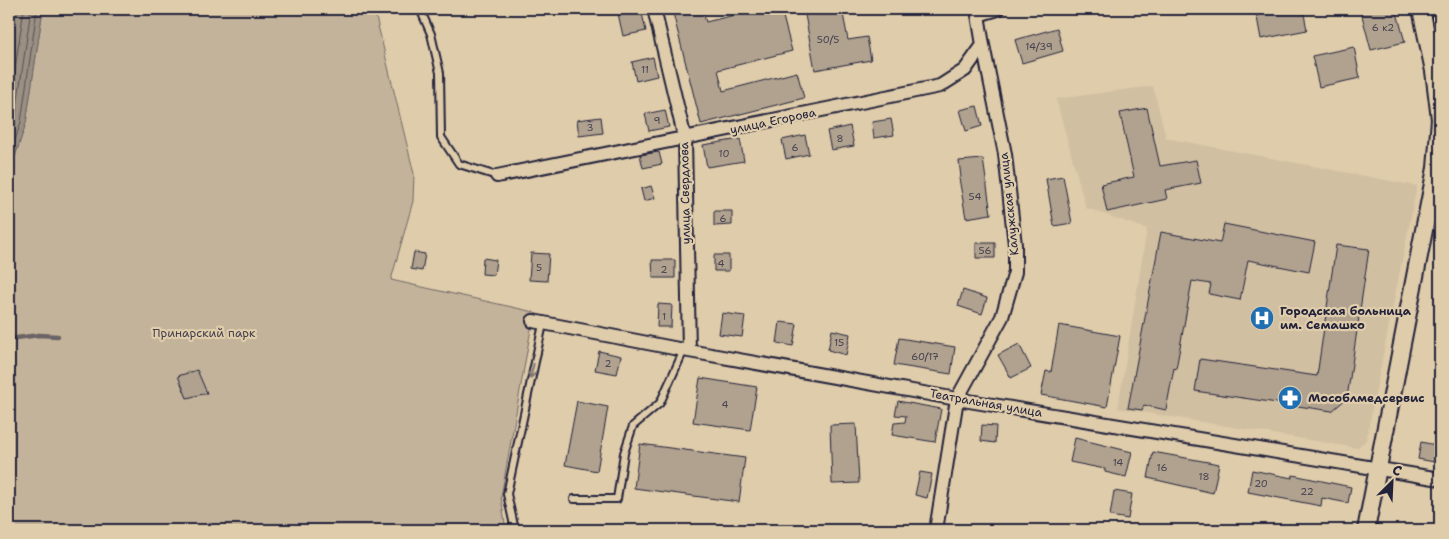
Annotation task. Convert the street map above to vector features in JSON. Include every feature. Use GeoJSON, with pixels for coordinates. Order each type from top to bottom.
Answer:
{"type":"FeatureCollection","features":[{"type":"Feature","properties":{"kind":"street","name":"улица Свердлова"},"geometry":{"type":"LineString","coordinates":[[654,9],[685,139],[687,351]]}},
{"type":"Feature","properties":{"kind":"street"},"geometry":{"type":"LineString","coordinates":[[982,44],[978,12],[998,9]]}},
{"type":"Feature","properties":{"kind":"street"},"geometry":{"type":"LineString","coordinates":[[1366,530],[1380,468],[1436,168],[1440,119],[1434,71],[1422,9]]}},
{"type":"Feature","properties":{"kind":"street","name":"улица Егорова"},"geometry":{"type":"LineString","coordinates":[[496,176],[940,86],[965,70],[982,44]]}},
{"type":"Feature","properties":{"kind":"street","name":"Калужская улица"},"geometry":{"type":"LineString","coordinates":[[936,530],[957,398],[1002,317],[1015,272],[1015,245],[1005,154],[982,44]]}},
{"type":"Feature","properties":{"kind":"street","name":"Театральная улица"},"geometry":{"type":"LineString","coordinates":[[538,322],[687,351],[957,398],[1440,479]]}},
{"type":"Feature","properties":{"kind":"lane"},"geometry":{"type":"LineString","coordinates":[[420,9],[431,34],[440,73],[441,137],[459,164],[496,176]]}},
{"type":"Feature","properties":{"kind":"lane"},"geometry":{"type":"LineString","coordinates":[[515,530],[507,494],[538,322]]}},
{"type":"Feature","properties":{"kind":"lane"},"geometry":{"type":"LineString","coordinates":[[574,500],[617,499],[624,453],[633,426],[660,403],[687,351]]}},
{"type":"Feature","properties":{"kind":"shaded area","name":"Городская больница им. Семашко"},"geometry":{"type":"Polygon","coordinates":[[[1153,86],[1166,138],[1417,186],[1366,440],[1357,448],[1118,408],[1147,229],[1086,208],[1056,99],[1153,86]]]}},
{"type":"Feature","properties":{"kind":"green space","name":"Принарский парк"},"geometry":{"type":"Polygon","coordinates":[[[43,9],[374,9],[414,174],[413,201],[391,280],[534,312],[501,497],[506,530],[9,530],[9,175],[26,123],[43,9]]]}},
{"type":"Feature","properties":{"kind":"water"},"geometry":{"type":"Polygon","coordinates":[[[9,9],[43,9],[26,123],[9,175],[9,9]]]}},
{"type":"Feature","properties":{"kind":"building"},"geometry":{"type":"Polygon","coordinates":[[[617,9],[641,9],[646,31],[623,36],[617,9]]]}},
{"type":"Feature","properties":{"kind":"building"},"geometry":{"type":"Polygon","coordinates":[[[672,9],[702,9],[706,22],[759,9],[781,9],[792,51],[718,70],[723,91],[797,72],[804,98],[701,124],[672,9]]]}},
{"type":"Feature","properties":{"kind":"building"},"geometry":{"type":"Polygon","coordinates":[[[804,9],[842,9],[848,40],[867,37],[871,60],[815,70],[804,9]]]}},
{"type":"Feature","properties":{"kind":"building"},"geometry":{"type":"Polygon","coordinates":[[[1274,9],[1303,9],[1307,30],[1261,39],[1256,12],[1274,9]]]}},
{"type":"Feature","properties":{"kind":"building"},"geometry":{"type":"Polygon","coordinates":[[[1373,9],[1396,9],[1405,42],[1371,50],[1361,12],[1373,9]]]}},
{"type":"Feature","properties":{"kind":"building"},"geometry":{"type":"Polygon","coordinates":[[[1057,28],[1063,51],[1022,63],[1015,40],[1057,28]]]}},
{"type":"Feature","properties":{"kind":"building"},"geometry":{"type":"Polygon","coordinates":[[[1354,47],[1360,78],[1319,87],[1312,56],[1354,47]]]}},
{"type":"Feature","properties":{"kind":"building"},"geometry":{"type":"Polygon","coordinates":[[[653,57],[657,76],[636,81],[632,62],[653,57]]]}},
{"type":"Feature","properties":{"kind":"building"},"geometry":{"type":"Polygon","coordinates":[[[977,106],[982,126],[966,131],[960,110],[977,106]]]}},
{"type":"Feature","properties":{"kind":"building"},"geometry":{"type":"Polygon","coordinates":[[[1147,108],[1160,166],[1196,160],[1201,183],[1165,190],[1167,199],[1107,212],[1101,184],[1134,177],[1120,113],[1147,108]]]}},
{"type":"Feature","properties":{"kind":"building"},"geometry":{"type":"Polygon","coordinates":[[[665,110],[669,127],[649,131],[645,114],[665,110]]]}},
{"type":"Feature","properties":{"kind":"building"},"geometry":{"type":"Polygon","coordinates":[[[601,117],[603,133],[579,136],[577,120],[601,117]]]}},
{"type":"Feature","properties":{"kind":"building"},"geometry":{"type":"Polygon","coordinates":[[[891,119],[894,135],[874,138],[872,122],[891,119]]]}},
{"type":"Feature","properties":{"kind":"building"},"geometry":{"type":"Polygon","coordinates":[[[850,126],[854,146],[831,150],[827,131],[850,126]]]}},
{"type":"Feature","properties":{"kind":"building"},"geometry":{"type":"Polygon","coordinates":[[[805,135],[809,154],[786,159],[782,140],[805,135]]]}},
{"type":"Feature","properties":{"kind":"building"},"geometry":{"type":"Polygon","coordinates":[[[740,139],[744,161],[707,167],[703,145],[740,139]]]}},
{"type":"Feature","properties":{"kind":"building"},"geometry":{"type":"Polygon","coordinates":[[[659,152],[662,164],[643,168],[640,155],[659,152]]]}},
{"type":"Feature","properties":{"kind":"building"},"geometry":{"type":"Polygon","coordinates":[[[983,159],[991,214],[966,218],[959,178],[961,177],[959,161],[983,159]]]}},
{"type":"Feature","properties":{"kind":"building"},"geometry":{"type":"Polygon","coordinates":[[[1063,176],[1072,223],[1054,226],[1046,179],[1063,176]]]}},
{"type":"Feature","properties":{"kind":"building"},"geometry":{"type":"Polygon","coordinates":[[[651,186],[655,198],[644,201],[641,189],[651,186]]]}},
{"type":"Feature","properties":{"kind":"building"},"geometry":{"type":"Polygon","coordinates":[[[714,211],[732,211],[732,225],[714,226],[714,211]]]}},
{"type":"Feature","properties":{"kind":"building"},"geometry":{"type":"Polygon","coordinates":[[[1224,224],[1315,242],[1309,272],[1248,260],[1240,300],[1209,294],[1211,284],[1192,281],[1176,369],[1174,368],[1166,410],[1144,405],[1142,410],[1128,408],[1161,232],[1220,243],[1224,224]]]}},
{"type":"Feature","properties":{"kind":"building"},"geometry":{"type":"Polygon","coordinates":[[[976,243],[995,243],[995,258],[976,258],[976,243]]]}},
{"type":"Feature","properties":{"kind":"building"},"geometry":{"type":"Polygon","coordinates":[[[1336,245],[1369,249],[1347,398],[1332,411],[1195,391],[1200,359],[1317,376],[1336,245]]]}},
{"type":"Feature","properties":{"kind":"building"},"geometry":{"type":"Polygon","coordinates":[[[414,252],[425,254],[422,271],[411,269],[414,252]]]}},
{"type":"Feature","properties":{"kind":"building"},"geometry":{"type":"Polygon","coordinates":[[[531,253],[549,254],[547,281],[529,280],[531,253]]]}},
{"type":"Feature","properties":{"kind":"building"},"geometry":{"type":"Polygon","coordinates":[[[714,255],[729,255],[729,271],[714,271],[714,255]]]}},
{"type":"Feature","properties":{"kind":"building"},"geometry":{"type":"Polygon","coordinates":[[[483,258],[496,260],[494,275],[482,274],[483,258]]]}},
{"type":"Feature","properties":{"kind":"building"},"geometry":{"type":"Polygon","coordinates":[[[652,260],[675,260],[675,278],[653,278],[652,260]]]}},
{"type":"Feature","properties":{"kind":"building"},"geometry":{"type":"Polygon","coordinates":[[[963,290],[987,298],[982,314],[958,306],[963,290]]]}},
{"type":"Feature","properties":{"kind":"building"},"geometry":{"type":"Polygon","coordinates":[[[658,304],[672,305],[671,327],[657,327],[658,304]]]}},
{"type":"Feature","properties":{"kind":"building"},"geometry":{"type":"Polygon","coordinates":[[[722,313],[745,316],[742,337],[719,334],[722,313]]]}},
{"type":"Feature","properties":{"kind":"building"},"geometry":{"type":"Polygon","coordinates":[[[780,322],[797,324],[793,346],[777,343],[780,322]]]}},
{"type":"Feature","properties":{"kind":"building"},"geometry":{"type":"Polygon","coordinates":[[[1059,325],[1120,336],[1107,407],[1041,395],[1046,371],[1051,372],[1059,325]]]}},
{"type":"Feature","properties":{"kind":"building"},"geometry":{"type":"Polygon","coordinates":[[[832,330],[850,334],[846,355],[828,350],[832,330]]]}},
{"type":"Feature","properties":{"kind":"building"},"geometry":{"type":"Polygon","coordinates":[[[899,338],[955,347],[951,374],[894,365],[899,338]]]}},
{"type":"Feature","properties":{"kind":"building"},"geometry":{"type":"Polygon","coordinates":[[[1019,344],[1031,368],[1011,378],[998,355],[1019,344]]]}},
{"type":"Feature","properties":{"kind":"building"},"geometry":{"type":"Polygon","coordinates":[[[599,351],[621,356],[617,374],[595,370],[599,351]]]}},
{"type":"Feature","properties":{"kind":"building"},"geometry":{"type":"Polygon","coordinates":[[[197,370],[207,393],[187,398],[178,376],[197,370]]]}},
{"type":"Feature","properties":{"kind":"building"},"geometry":{"type":"Polygon","coordinates":[[[700,378],[757,387],[750,430],[693,422],[700,378]]]}},
{"type":"Feature","properties":{"kind":"building"},"geometry":{"type":"Polygon","coordinates":[[[577,401],[608,407],[597,471],[565,465],[577,401]]]}},
{"type":"Feature","properties":{"kind":"building"},"geometry":{"type":"Polygon","coordinates":[[[898,401],[941,409],[935,442],[892,435],[894,423],[905,422],[906,416],[895,415],[898,401]]]}},
{"type":"Feature","properties":{"kind":"building"},"geometry":{"type":"Polygon","coordinates":[[[856,424],[859,483],[832,484],[830,425],[856,424]]]}},
{"type":"Feature","properties":{"kind":"building"},"geometry":{"type":"Polygon","coordinates":[[[982,425],[996,426],[995,443],[981,441],[982,425]]]}},
{"type":"Feature","properties":{"kind":"building"},"geometry":{"type":"Polygon","coordinates":[[[1075,438],[1132,452],[1126,477],[1105,472],[1105,469],[1070,462],[1075,438]]]}},
{"type":"Feature","properties":{"kind":"building"},"geometry":{"type":"Polygon","coordinates":[[[1421,442],[1440,446],[1440,463],[1418,459],[1421,442]]]}},
{"type":"Feature","properties":{"kind":"building"},"geometry":{"type":"Polygon","coordinates":[[[640,444],[745,458],[739,502],[634,488],[640,444]]]}},
{"type":"Feature","properties":{"kind":"building"},"geometry":{"type":"Polygon","coordinates":[[[1153,452],[1219,464],[1213,493],[1148,478],[1153,452]]]}},
{"type":"Feature","properties":{"kind":"building"},"geometry":{"type":"Polygon","coordinates":[[[1252,470],[1292,478],[1293,475],[1351,487],[1348,503],[1322,498],[1321,506],[1248,492],[1252,470]]]}},
{"type":"Feature","properties":{"kind":"building"},"geometry":{"type":"Polygon","coordinates":[[[920,472],[932,474],[927,498],[915,495],[920,472]]]}},
{"type":"Feature","properties":{"kind":"building"},"geometry":{"type":"Polygon","coordinates":[[[1114,491],[1132,494],[1128,519],[1110,516],[1114,491]]]}},
{"type":"Feature","properties":{"kind":"waterway"},"geometry":{"type":"LineString","coordinates":[[9,339],[39,335],[58,336]]}},
{"type":"Feature","properties":{"kind":"place","name":"Городская больница им. Семашко"},"geometry":{"type":"Point","coordinates":[1262,318]}},
{"type":"Feature","properties":{"kind":"place","name":"Мособлмедсервис"},"geometry":{"type":"Point","coordinates":[1290,398]}}]}
